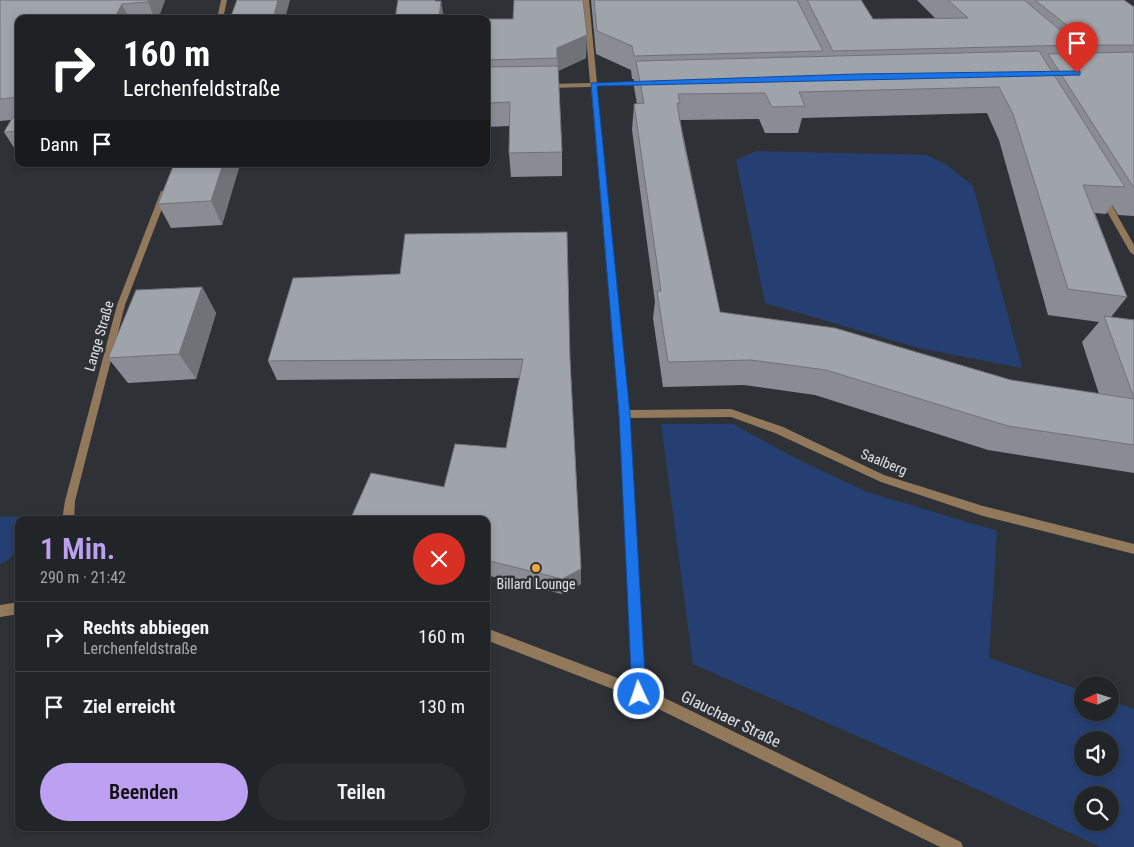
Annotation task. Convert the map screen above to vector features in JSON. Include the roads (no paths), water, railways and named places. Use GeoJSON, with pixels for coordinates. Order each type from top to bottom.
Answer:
{"type":"FeatureCollection","features":[{"type":"Feature","properties":{"kind":"street"},"geometry":{"type":"LineString","coordinates":[[221,15],[224,0]]}},
{"type":"Feature","properties":{"kind":"street"},"geometry":{"type":"LineString","coordinates":[[586,0],[624,414],[639,694]]}},
{"type":"Feature","properties":{"kind":"street"},"geometry":{"type":"LineString","coordinates":[[535,86],[652,83]]}},
{"type":"Feature","properties":{"kind":"street","name":"Lange Straße"},"geometry":{"type":"LineString","coordinates":[[68,516],[70,501],[121,305],[168,181]]}},
{"type":"Feature","properties":{"kind":"street"},"geometry":{"type":"LineString","coordinates":[[1099,192],[1134,252]]}},
{"type":"Feature","properties":{"kind":"street"},"geometry":{"type":"LineString","coordinates":[[1124,234],[1134,234]]}},
{"type":"Feature","properties":{"kind":"street","name":"Saalberg"},"geometry":{"type":"LineString","coordinates":[[624,414],[731,413],[779,430],[881,478],[982,511],[1134,549]]}},
{"type":"Feature","properties":{"kind":"street"},"geometry":{"type":"LineString","coordinates":[[0,611],[15,609]]}},
{"type":"Feature","properties":{"kind":"street","name":"Glauchaer Straße"},"geometry":{"type":"LineString","coordinates":[[490,636],[639,694],[956,847]]}},
{"type":"Feature","properties":{"kind":"place","name":"Billard Lounge"},"geometry":{"type":"Point","coordinates":[536,568]}}]}
